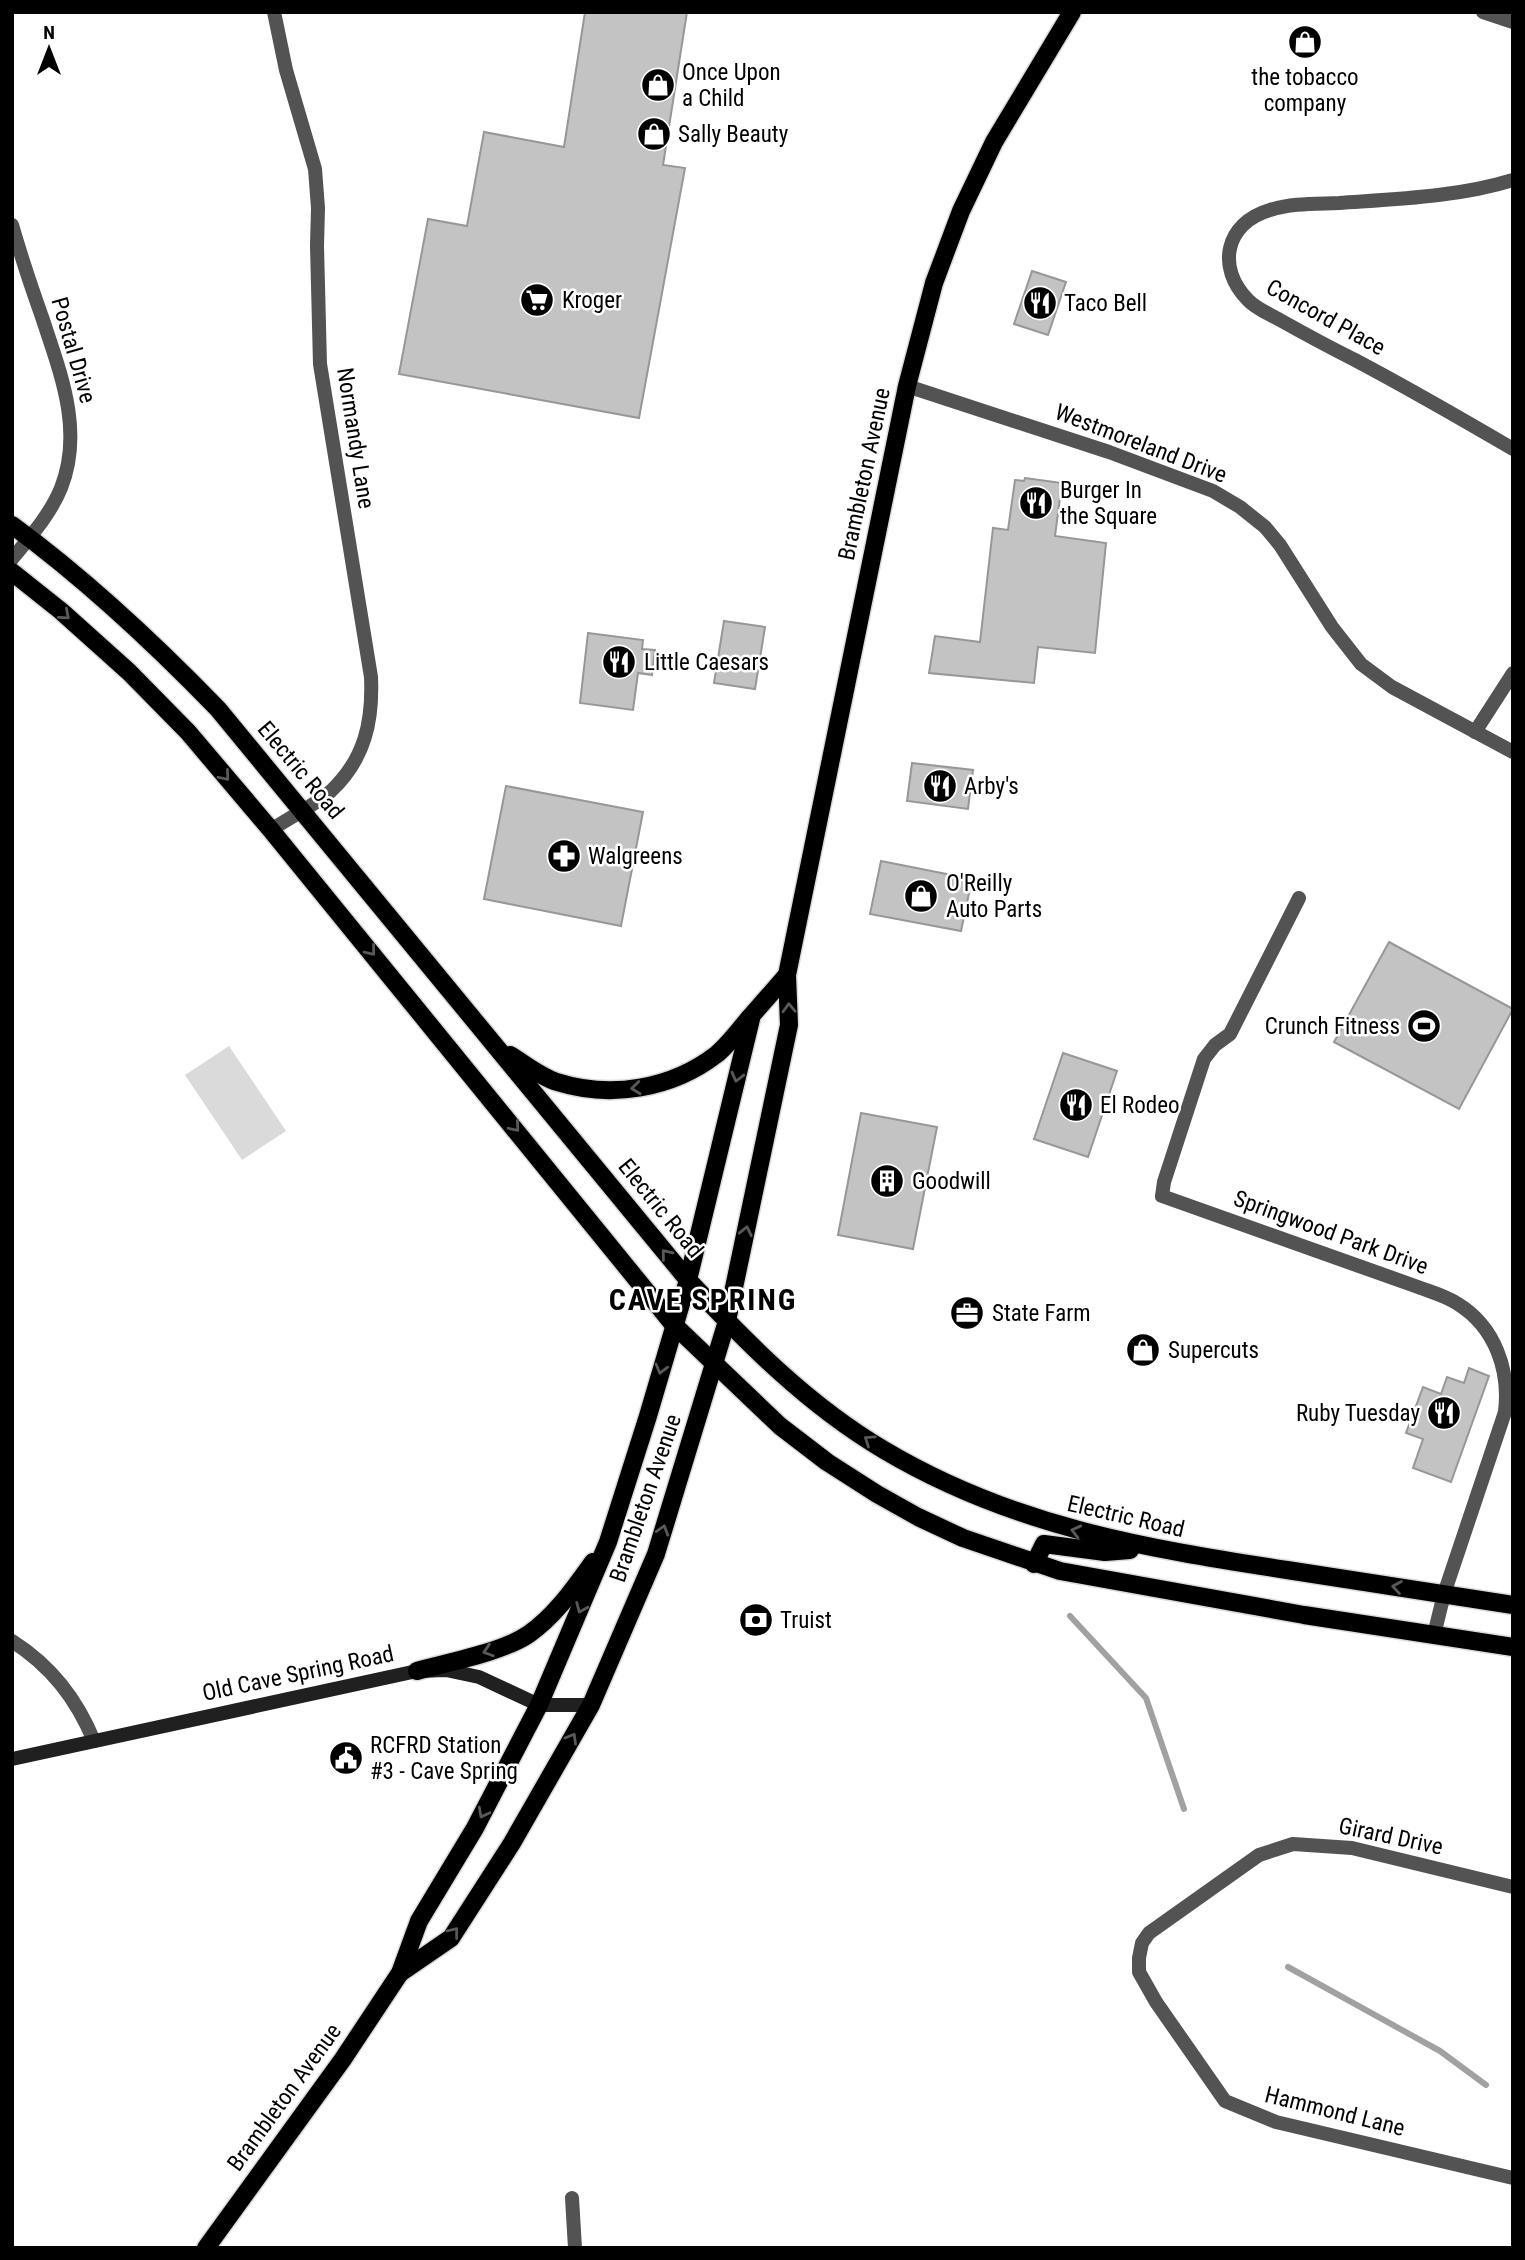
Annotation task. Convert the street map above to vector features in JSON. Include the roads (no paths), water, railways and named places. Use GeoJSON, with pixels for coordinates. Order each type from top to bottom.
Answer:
{"type":"FeatureCollection","features":[{"type":"Feature","properties":{"kind":"main road","name":"Brambleton Avenue"},"geometry":{"type":"LineString","coordinates":[[400,1973],[451,1938],[512,1843],[591,1705],[656,1555],[727,1321],[789,1025],[788,975],[907,386],[934,283],[961,211],[994,142],[1072,12]]}},
{"type":"Feature","properties":{"kind":"main road","name":"Electric Road"},"geometry":{"type":"LineString","coordinates":[[12,525],[94,589],[165,653],[218,709],[688,1280],[762,1357],[832,1415],[883,1449],[939,1480],[998,1506],[1055,1525],[1151,1548],[1513,1605]]}},
{"type":"Feature","properties":{"kind":"main road"},"geometry":{"type":"LineString","coordinates":[[12,572],[61,611],[188,732],[673,1324],[780,1426],[827,1462],[918,1517],[962,1538],[1034,1564],[1304,1615],[1513,1647]]}},
{"type":"Feature","properties":{"kind":"main road","name":"Brambleton Avenue"},"geometry":{"type":"LineString","coordinates":[[206,2248],[343,2059],[400,1973],[419,1921],[475,1828],[539,1705],[608,1542],[648,1416],[688,1280],[752,1015],[788,975]]}},
{"type":"Feature","properties":{"kind":"main road"},"geometry":{"type":"LineString","coordinates":[[498,1048],[555,1081],[597,1091],[644,1088],[683,1074],[718,1053],[752,1015]]}},
{"type":"Feature","properties":{"kind":"main road"},"geometry":{"type":"LineString","coordinates":[[417,1671],[493,1650],[528,1635],[561,1605],[608,1542]]}},
{"type":"Feature","properties":{"kind":"main road"},"geometry":{"type":"LineString","coordinates":[[1034,1564],[1044,1544],[1105,1552],[1151,1548]]}},
{"type":"Feature","properties":{"kind":"street","name":"Normandy Lane"},"geometry":{"type":"LineString","coordinates":[[271,830],[330,792],[348,772],[361,749],[370,724],[372,707],[371,677],[320,364],[315,169],[286,70],[274,12]]}},
{"type":"Feature","properties":{"kind":"street"},"geometry":{"type":"LineString","coordinates":[[1483,12],[1513,22]]}},
{"type":"Feature","properties":{"kind":"street","name":"Concord Place"},"geometry":{"type":"LineString","coordinates":[[1513,180],[1493,187],[1436,194],[1301,204],[1272,209],[1245,222],[1233,236],[1228,257],[1231,274],[1239,290],[1251,303],[1409,388],[1513,449]]}},
{"type":"Feature","properties":{"kind":"street","name":"Postal Drive"},"geometry":{"type":"LineString","coordinates":[[12,225],[64,382],[71,435],[69,461],[61,488],[47,515],[12,559]]}},
{"type":"Feature","properties":{"kind":"street","name":"Westmoreland Drive"},"geometry":{"type":"LineString","coordinates":[[907,386],[1109,452],[1213,491],[1240,507],[1265,527],[1280,545],[1332,627],[1361,664],[1392,687],[1513,752]]}},
{"type":"Feature","properties":{"kind":"street"},"geometry":{"type":"LineString","coordinates":[[1475,732],[1513,673]]}},
{"type":"Feature","properties":{"kind":"street","name":"Springwood Park Drive"},"geometry":{"type":"LineString","coordinates":[[1299,898],[1230,1034],[1215,1045],[1204,1059],[1164,1182],[1163,1196],[1457,1303],[1483,1329],[1497,1349],[1505,1370],[1505,1412],[1444,1594],[1434,1635]]}},
{"type":"Feature","properties":{"kind":"street"},"geometry":{"type":"LineString","coordinates":[[12,1641],[41,1662],[67,1690],[84,1717],[94,1741]]}},
{"type":"Feature","properties":{"kind":"street","name":"Old Cave Spring Road"},"geometry":{"type":"LineString","coordinates":[[12,1759],[417,1671],[446,1670],[479,1676],[539,1705],[591,1705]]}},
{"type":"Feature","properties":{"kind":"street","name":"Girard Drive"},"geometry":{"type":"LineString","coordinates":[[1259,1855],[1293,1844],[1352,1849],[1513,1887]]}},
{"type":"Feature","properties":{"kind":"street","name":"Hammond Lane"},"geometry":{"type":"LineString","coordinates":[[1259,1855],[1149,1933],[1142,1943],[1139,1958],[1139,1972],[1156,2001],[1225,2101],[1276,2122],[1513,2178]]}},
{"type":"Feature","properties":{"kind":"street"},"geometry":{"type":"LineString","coordinates":[[572,2198],[575,2248]]}},
{"type":"Feature","properties":{"kind":"waterway"},"geometry":{"type":"LineString","coordinates":[[1070,1616],[1146,1698],[1184,1809]]}},
{"type":"Feature","properties":{"kind":"waterway"},"geometry":{"type":"LineString","coordinates":[[1288,1967],[1440,2051],[1486,2085]]}},
{"type":"Feature","properties":{"kind":"place","name":"the tobacco company"},"geometry":{"type":"Point","coordinates":[1305,42]}},
{"type":"Feature","properties":{"kind":"place","name":"Once Upon a Child"},"geometry":{"type":"Point","coordinates":[658,85]}},
{"type":"Feature","properties":{"kind":"place","name":"Sally Beauty"},"geometry":{"type":"Point","coordinates":[654,134]}},
{"type":"Feature","properties":{"kind":"place","name":"Kroger"},"geometry":{"type":"Point","coordinates":[537,300]}},
{"type":"Feature","properties":{"kind":"place","name":"Taco Bell"},"geometry":{"type":"Point","coordinates":[1040,303]}},
{"type":"Feature","properties":{"kind":"place","name":"Burger In the Square"},"geometry":{"type":"Point","coordinates":[1036,503]}},
{"type":"Feature","properties":{"kind":"place","name":"Little Caesars"},"geometry":{"type":"Point","coordinates":[619,662]}},
{"type":"Feature","properties":{"kind":"place","name":"Arby's"},"geometry":{"type":"Point","coordinates":[940,786]}},
{"type":"Feature","properties":{"kind":"place","name":"Walgreens"},"geometry":{"type":"Point","coordinates":[564,856]}},
{"type":"Feature","properties":{"kind":"place","name":"O'Reilly Auto Parts"},"geometry":{"type":"Point","coordinates":[921,896]}},
{"type":"Feature","properties":{"kind":"place","name":"Crunch Fitness"},"geometry":{"type":"Point","coordinates":[1424,1026]}},
{"type":"Feature","properties":{"kind":"place","name":"El Rodeo"},"geometry":{"type":"Point","coordinates":[1076,1105]}},
{"type":"Feature","properties":{"kind":"place","name":"Goodwill"},"geometry":{"type":"Point","coordinates":[887,1181]}},
{"type":"Feature","properties":{"kind":"place","name":"State Farm"},"geometry":{"type":"Point","coordinates":[967,1313]}},
{"type":"Feature","properties":{"kind":"place","name":"Supercuts"},"geometry":{"type":"Point","coordinates":[1143,1350]}},
{"type":"Feature","properties":{"kind":"place","name":"Ruby Tuesday"},"geometry":{"type":"Point","coordinates":[1444,1413]}},
{"type":"Feature","properties":{"kind":"place","name":"Truist"},"geometry":{"type":"Point","coordinates":[756,1620]}},
{"type":"Feature","properties":{"kind":"place","name":"RCFRD Station #3 - Cave Spring"},"geometry":{"type":"Point","coordinates":[346,1758]}},
{"type":"Feature","properties":{"kind":"district","name":"CAVE SPRING"},"geometry":{"type":"Point","coordinates":[703,1300]}}]}
